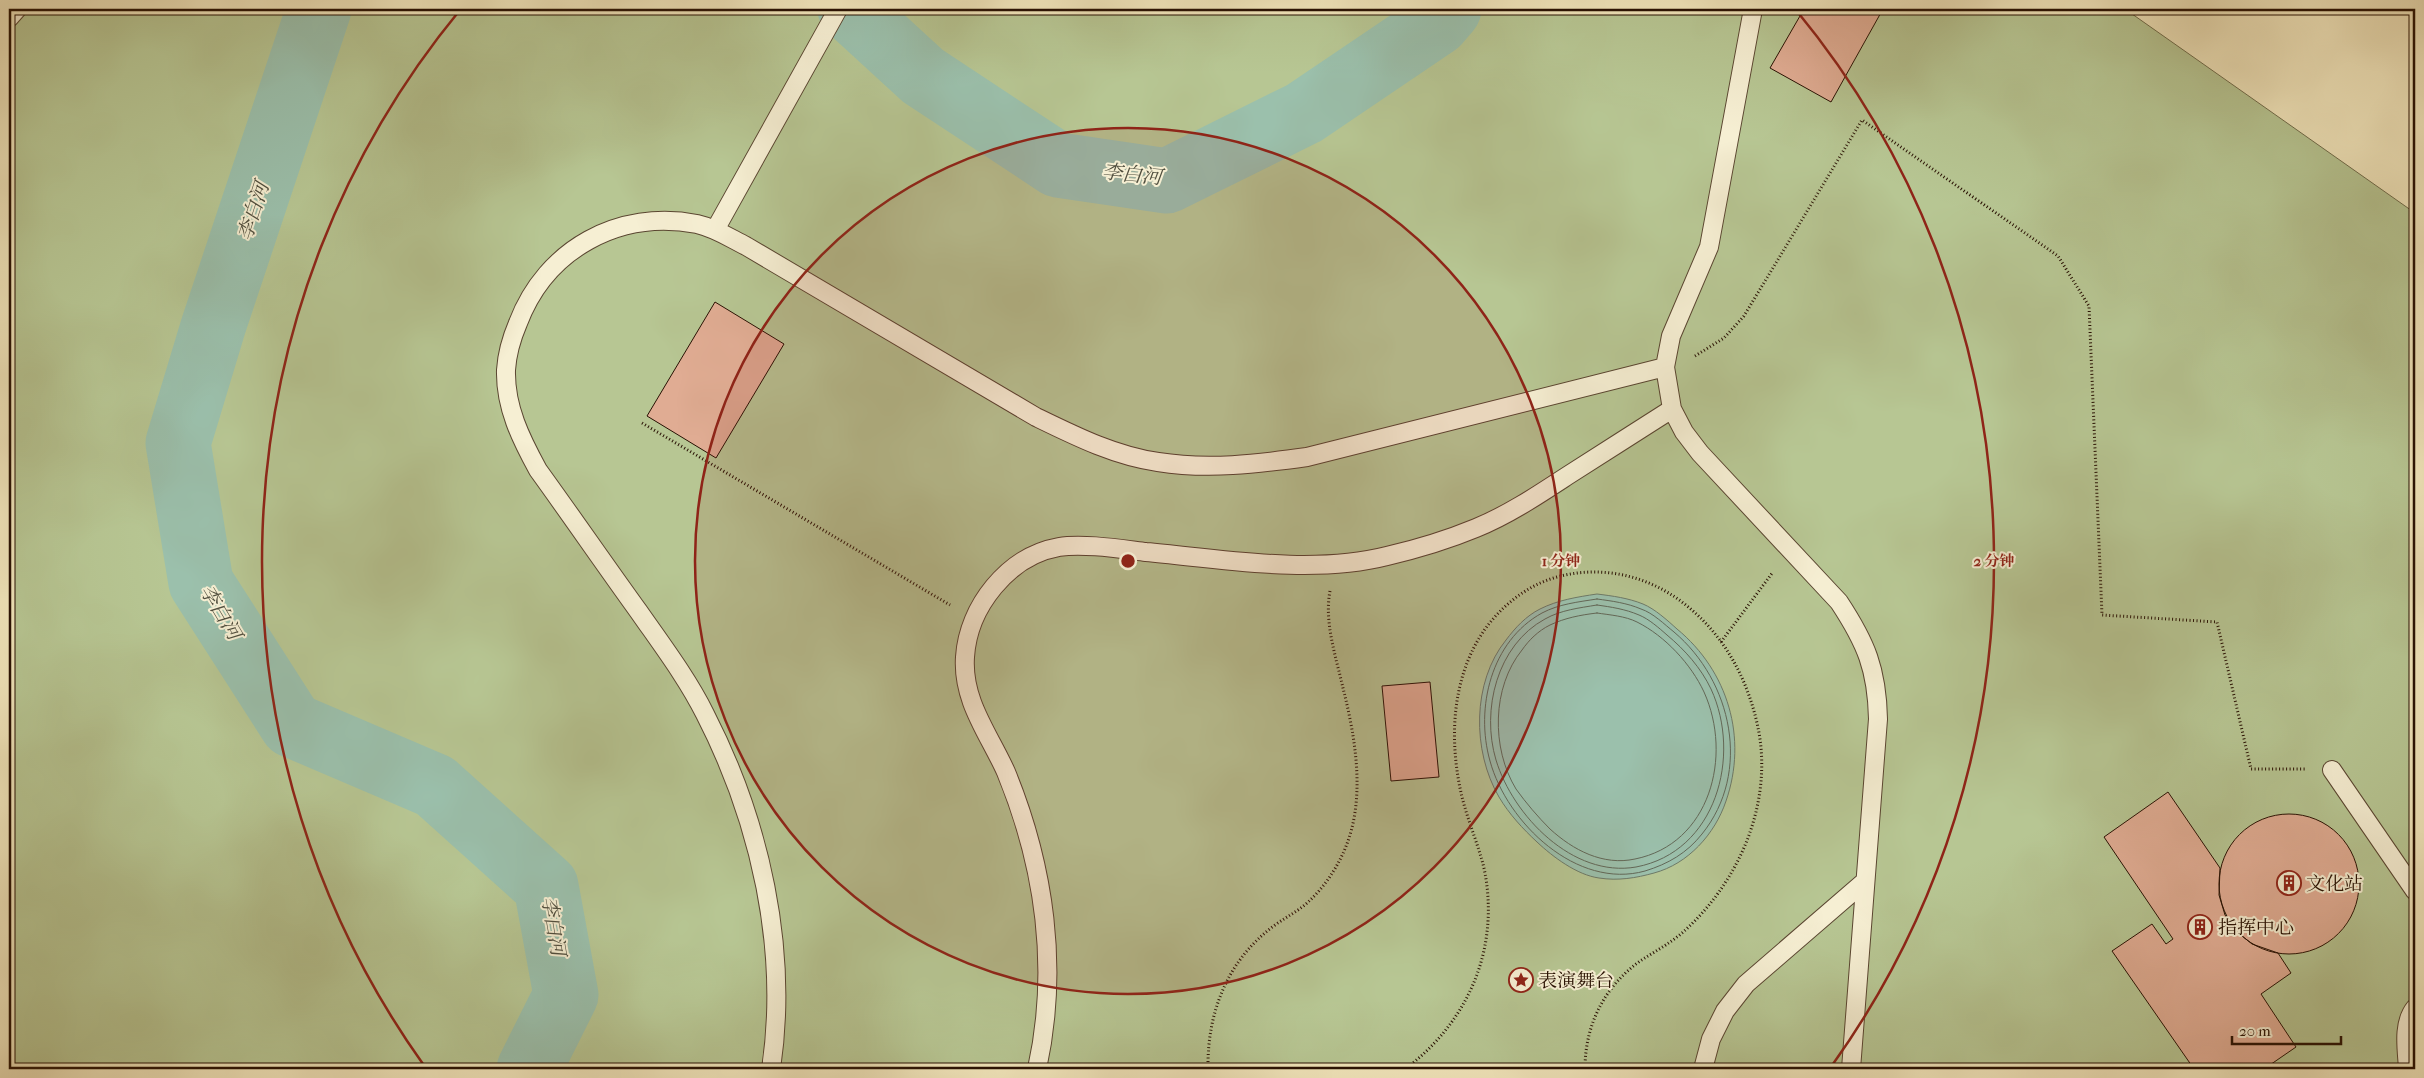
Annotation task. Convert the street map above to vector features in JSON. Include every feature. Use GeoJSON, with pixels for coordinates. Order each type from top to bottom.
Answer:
{"type":"FeatureCollection","features":[{"type":"Feature","properties":{"kind":"lane"},"geometry":{"type":"LineString","coordinates":[[9,18],[17,9]]}},
{"type":"Feature","properties":{"kind":"lane"},"geometry":{"type":"LineString","coordinates":[[715,230],[753,158],[838,9]]}},
{"type":"Feature","properties":{"kind":"lane"},"geometry":{"type":"LineString","coordinates":[[1752,9],[1709,247],[1671,336],[1665,367],[1672,409],[1684,432],[1700,453],[1839,602],[1856,628],[1871,660],[1877,691],[1878,719],[1851,1069]]}},
{"type":"Feature","properties":{"kind":"lane"},"geometry":{"type":"LineString","coordinates":[[771,1069],[777,999],[768,903],[754,839],[733,774],[704,712],[672,660],[538,470],[521,439],[511,410],[506,370],[512,338],[524,307],[540,280],[562,258],[585,241],[614,228],[640,222],[698,224],[715,230],[746,246],[1036,417],[1074,436],[1112,451],[1157,462],[1195,466],[1250,465],[1307,457],[1665,367]]}},
{"type":"Feature","properties":{"kind":"lane"},"geometry":{"type":"LineString","coordinates":[[1037,1069],[1043,1042],[1047,1004],[1048,959],[1045,916],[1030,837],[1005,770],[972,705],[965,684],[965,655],[974,620],[981,602],[1000,580],[1027,559],[1059,547],[1103,548],[1276,563],[1335,563],[1383,557],[1476,528],[1527,502],[1672,409]]}},
{"type":"Feature","properties":{"kind":"lane"},"geometry":{"type":"LineString","coordinates":[[2332,770],[2415,891]]}},
{"type":"Feature","properties":{"kind":"lane"},"geometry":{"type":"LineString","coordinates":[[1703,1069],[1714,1032],[1725,1011],[1746,984],[1864,882]]}},
{"type":"Feature","properties":{"kind":"lane"},"geometry":{"type":"LineString","coordinates":[[2408,1069],[2406,1043],[2410,1015],[2415,1008]]}},
{"type":"Feature","properties":{"kind":"path"},"geometry":{"type":"LineString","coordinates":[[1665,367],[1690,359],[1709,348],[1724,338],[1744,316],[1862,120],[2058,256],[2089,306],[2102,615],[2217,622],[2251,769],[2332,770]]}},
{"type":"Feature","properties":{"kind":"path"},"geometry":{"type":"LineString","coordinates":[[642,423],[974,620]]}},
{"type":"Feature","properties":{"kind":"path"},"geometry":{"type":"LineString","coordinates":[[1721,642],[1790,549]]}},
{"type":"Feature","properties":{"kind":"path"},"geometry":{"type":"LineString","coordinates":[[1208,1069],[1212,1018],[1220,991],[1246,951],[1260,938],[1306,904],[1324,886],[1347,844],[1355,819],[1357,789],[1354,752],[1344,690],[1332,644],[1328,598],[1335,563]]}},
{"type":"Feature","properties":{"kind":"path"},"geometry":{"type":"LineString","coordinates":[[1405,1069],[1431,1048],[1452,1024],[1480,967],[1487,932],[1487,892],[1482,860],[1462,797],[1456,766],[1454,730],[1456,703],[1465,667],[1476,642],[1493,617],[1514,598],[1546,580],[1574,572],[1601,571],[1632,576],[1662,589],[1703,619],[1739,668],[1752,701],[1760,734],[1762,770],[1750,835],[1732,871],[1699,916],[1680,934],[1627,971],[1610,989],[1598,1008],[1591,1027],[1585,1069]]}},
{"type":"Feature","properties":{"kind":"shaded area"},"geometry":{"type":"Polygon","coordinates":[[[9,9],[2125,9],[2415,213],[2415,1069],[9,1069],[9,9]]]}},
{"type":"Feature","properties":{"kind":"water"},"geometry":{"type":"Polygon","coordinates":[[[1597,594],[1615,596],[1647,606],[1665,618],[1695,646],[1721,685],[1729,707],[1734,730],[1735,753],[1732,777],[1726,801],[1715,825],[1699,846],[1678,863],[1654,873],[1627,878],[1606,879],[1582,873],[1543,848],[1521,827],[1499,797],[1490,779],[1480,738],[1482,696],[1487,676],[1495,657],[1509,636],[1525,619],[1540,609],[1561,601],[1597,594]]]}},
{"type":"Feature","properties":{"kind":"building"},"geometry":{"type":"Polygon","coordinates":[[[1804,9],[1883,9],[1831,102],[1770,68],[1804,9]]]}},
{"type":"Feature","properties":{"kind":"building"},"geometry":{"type":"Polygon","coordinates":[[[715,302],[784,344],[716,458],[647,416],[715,302]]]}},
{"type":"Feature","properties":{"kind":"building"},"geometry":{"type":"Polygon","coordinates":[[[1430,682],[1439,777],[1391,781],[1382,686],[1430,682]]]}},
{"type":"Feature","properties":{"kind":"building","name":"指挥中心"},"geometry":{"type":"Polygon","coordinates":[[[2168,792],[2220,868],[2219,895],[2225,915],[2236,931],[2252,944],[2278,953],[2291,973],[2261,994],[2296,1047],[2264,1069],[2194,1069],[2112,951],[2152,924],[2166,944],[2173,939],[2104,837],[2168,792]]]}},
{"type":"Feature","properties":{"kind":"building","name":"文化站"},"geometry":{"type":"Polygon","coordinates":[[[2289,814],[2303,815],[2316,819],[2328,825],[2339,834],[2348,845],[2354,857],[2358,870],[2358,898],[2354,911],[2348,923],[2339,934],[2328,943],[2316,949],[2303,953],[2289,954],[2275,953],[2262,949],[2250,943],[2239,934],[2230,923],[2224,911],[2220,898],[2219,884],[2220,870],[2224,857],[2230,845],[2239,834],[2250,825],[2262,819],[2275,815],[2289,814]]]}},
{"type":"Feature","properties":{"kind":"waterway","name":"李白河"},"geometry":{"type":"LineString","coordinates":[[319,9],[213,327],[178,443],[201,583],[292,725],[435,786],[546,886],[566,995],[529,1069]]}},
{"type":"Feature","properties":{"kind":"waterway","name":"李白河"},"geometry":{"type":"LineString","coordinates":[[850,9],[923,76],[1058,165],[1167,181],[1304,113],[1437,23],[1449,9]]}},
{"type":"Feature","properties":{"kind":"place","name":"文化站"},"geometry":{"type":"Point","coordinates":[2289,883]}},
{"type":"Feature","properties":{"kind":"place","name":"指挥中心"},"geometry":{"type":"Point","coordinates":[2200,927]}},
{"type":"Feature","properties":{"kind":"place","name":"表演舞台"},"geometry":{"type":"Point","coordinates":[1521,980]}}]}
